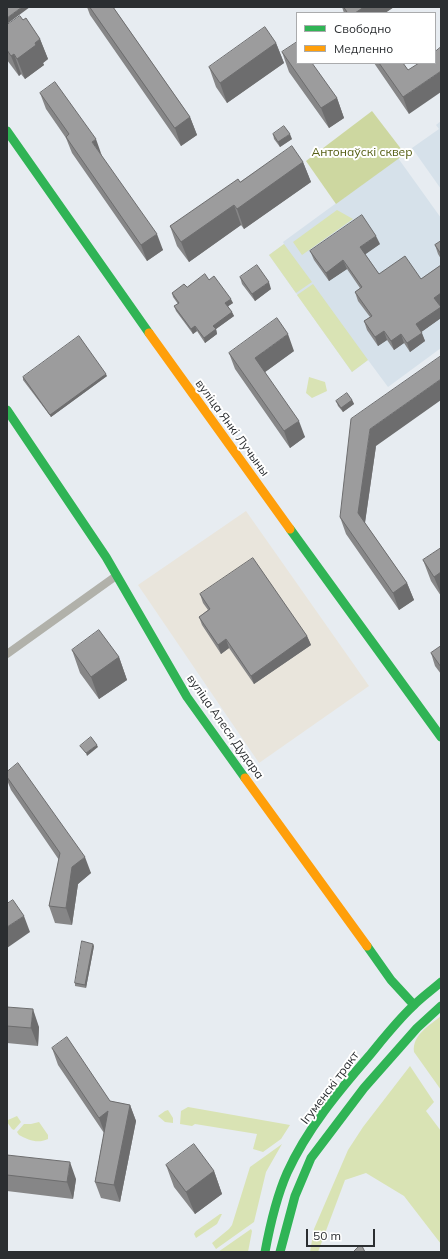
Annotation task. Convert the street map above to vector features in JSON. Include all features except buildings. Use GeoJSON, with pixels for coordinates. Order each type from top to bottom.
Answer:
{"type":"FeatureCollection","features":[{"type":"Feature","properties":{"kind":"main road","name":"вуліца Янкі Лучыны"},"geometry":{"type":"LineString","coordinates":[[7,131],[180,377],[441,737]]}},
{"type":"Feature","properties":{"kind":"main road","name":"вуліца Алеся Дудара"},"geometry":{"type":"LineString","coordinates":[[7,410],[106,557],[187,697],[391,980],[414,1005]]}},
{"type":"Feature","properties":{"kind":"main road","name":"Ігуменскі тракт"},"geometry":{"type":"LineString","coordinates":[[265,1252],[279,1193],[287,1173],[330,1103],[414,1005],[441,982]]}},
{"type":"Feature","properties":{"kind":"main road"},"geometry":{"type":"LineString","coordinates":[[280,1252],[295,1196],[311,1158],[364,1088],[417,1028],[441,1006]]}},
{"type":"Feature","properties":{"kind":"street"},"geometry":{"type":"LineString","coordinates":[[7,654],[116,576]]}},
{"type":"Feature","properties":{"kind":"shaded area"},"geometry":{"type":"Polygon","coordinates":[[[441,121],[441,189],[412,148],[439,129],[436,125],[441,121]]]}},
{"type":"Feature","properties":{"kind":"shaded area"},"geometry":{"type":"Polygon","coordinates":[[[398,158],[441,218],[441,348],[388,387],[368,360],[352,372],[269,255],[284,244],[283,242],[398,158]]]}},
{"type":"Feature","properties":{"kind":"shaded area"},"geometry":{"type":"Polygon","coordinates":[[[246,511],[369,686],[259,763],[138,585],[246,511]]]}},
{"type":"Feature","properties":{"kind":"green space","name":"Антонаўскі сквер"},"geometry":{"type":"Polygon","coordinates":[[[372,111],[405,154],[336,204],[306,161],[372,111]]]}},
{"type":"Feature","properties":{"kind":"green space"},"geometry":{"type":"Polygon","coordinates":[[[337,210],[353,219],[302,255],[293,242],[337,210]]]}},
{"type":"Feature","properties":{"kind":"green space"},"geometry":{"type":"Polygon","coordinates":[[[284,244],[312,282],[296,293],[269,255],[284,244]]]}},
{"type":"Feature","properties":{"kind":"green space"},"geometry":{"type":"Polygon","coordinates":[[[313,284],[368,360],[352,372],[297,295],[313,284]]]}},
{"type":"Feature","properties":{"kind":"green space"},"geometry":{"type":"Polygon","coordinates":[[[309,377],[325,382],[327,391],[312,398],[306,393],[309,377]]]}},
{"type":"Feature","properties":{"kind":"green space"},"geometry":{"type":"Polygon","coordinates":[[[441,1016],[441,1090],[414,1052],[414,1046],[422,1031],[441,1016]]]}},
{"type":"Feature","properties":{"kind":"green space"},"geometry":{"type":"Polygon","coordinates":[[[410,1066],[434,1102],[426,1111],[441,1131],[441,1244],[404,1196],[366,1173],[345,1180],[318,1252],[310,1252],[314,1229],[348,1150],[363,1127],[410,1066]]]}},
{"type":"Feature","properties":{"kind":"green space"},"geometry":{"type":"Polygon","coordinates":[[[188,1107],[290,1125],[281,1139],[263,1152],[253,1149],[257,1134],[195,1124],[192,1126],[180,1124],[181,1111],[188,1107]]]}},
{"type":"Feature","properties":{"kind":"green space"},"geometry":{"type":"Polygon","coordinates":[[[168,1110],[173,1118],[173,1123],[165,1122],[158,1116],[168,1110]]]}},
{"type":"Feature","properties":{"kind":"green space"},"geometry":{"type":"Polygon","coordinates":[[[17,1116],[21,1122],[14,1130],[7,1122],[8,1120],[17,1116]]]}},
{"type":"Feature","properties":{"kind":"green space"},"geometry":{"type":"Polygon","coordinates":[[[39,1122],[48,1135],[48,1139],[33,1141],[19,1135],[17,1132],[24,1124],[39,1122]]]}},
{"type":"Feature","properties":{"kind":"green space"},"geometry":{"type":"Polygon","coordinates":[[[282,1144],[266,1172],[254,1222],[216,1249],[212,1243],[232,1225],[250,1167],[282,1144]]]}},
{"type":"Feature","properties":{"kind":"green space"},"geometry":{"type":"Polygon","coordinates":[[[222,1214],[217,1224],[196,1238],[194,1234],[196,1231],[222,1214]]]}},
{"type":"Feature","properties":{"kind":"green space"},"geometry":{"type":"Polygon","coordinates":[[[251,1229],[252,1231],[248,1252],[218,1252],[251,1229]]]}},
{"type":"Feature","properties":{"kind":"traffic: fast"},"geometry":{"type":"LineString","coordinates":[[7,131],[149,333]]}},
{"type":"Feature","properties":{"kind":"traffic: fast"},"geometry":{"type":"LineString","coordinates":[[7,410],[106,557],[187,697],[245,778]]}},
{"type":"Feature","properties":{"kind":"traffic: fast"},"geometry":{"type":"LineString","coordinates":[[290,529],[441,737]]}},
{"type":"Feature","properties":{"kind":"traffic: fast"},"geometry":{"type":"LineString","coordinates":[[367,946],[391,980],[414,1005]]}},
{"type":"Feature","properties":{"kind":"traffic: fast"},"geometry":{"type":"LineString","coordinates":[[265,1252],[274,1212],[283,1182],[304,1141],[346,1083],[396,1024],[416,1003],[441,982]]}},
{"type":"Feature","properties":{"kind":"traffic: fast"},"geometry":{"type":"LineString","coordinates":[[280,1252],[295,1196],[311,1158],[364,1088],[417,1028],[441,1006]]}},
{"type":"Feature","properties":{"kind":"traffic: slow"},"geometry":{"type":"LineString","coordinates":[[149,333],[290,529]]}},
{"type":"Feature","properties":{"kind":"traffic: slow"},"geometry":{"type":"LineString","coordinates":[[245,778],[367,946]]}}]}
